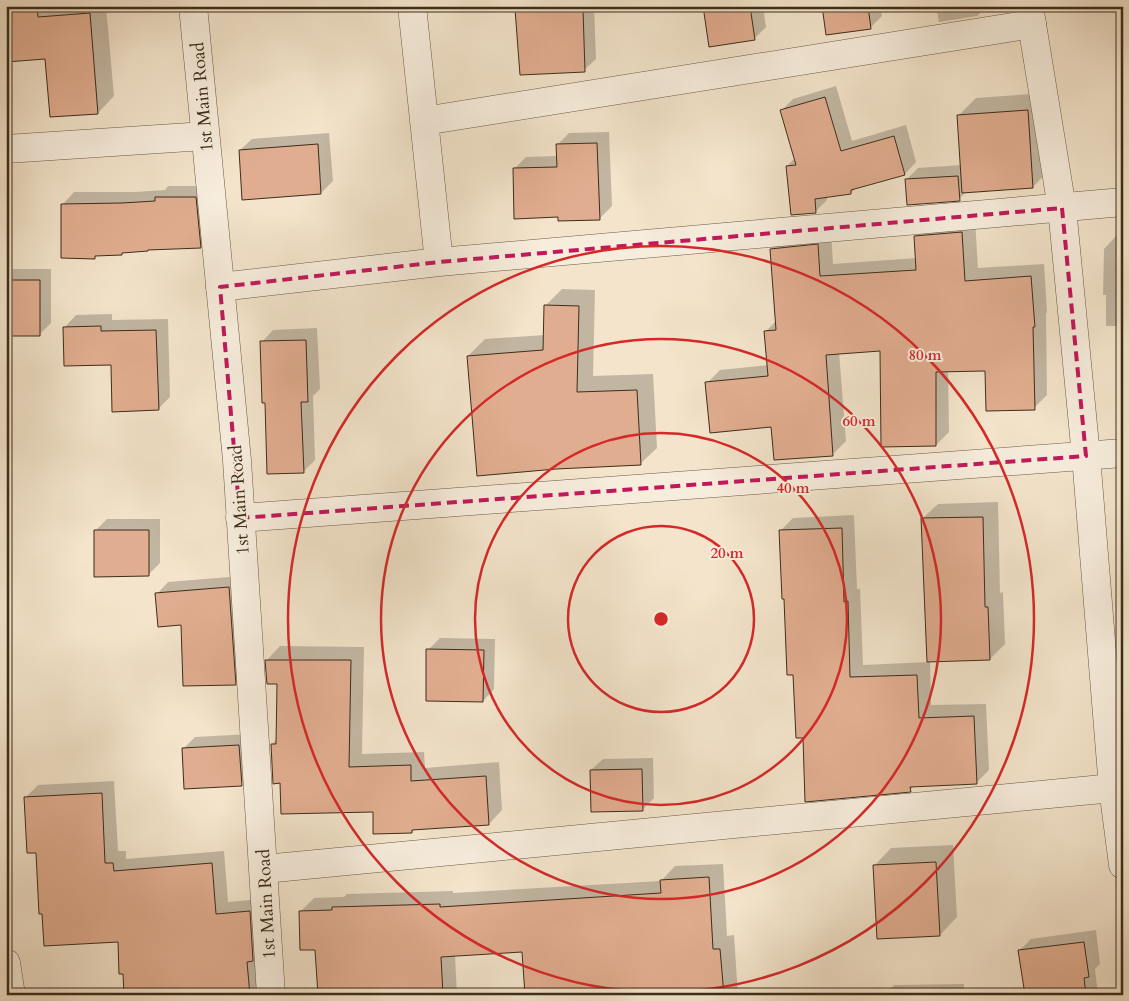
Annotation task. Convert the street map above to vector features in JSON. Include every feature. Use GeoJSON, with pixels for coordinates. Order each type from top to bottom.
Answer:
{"type":"FeatureCollection","features":[{"type":"Feature","properties":{"kind":"street","name":"1st Main Road"},"geometry":{"type":"LineString","coordinates":[[193,6],[237,460],[272,995]]}},
{"type":"Feature","properties":{"kind":"street"},"geometry":{"type":"LineString","coordinates":[[412,6],[439,262]]}},
{"type":"Feature","properties":{"kind":"street"},"geometry":{"type":"LineString","coordinates":[[424,120],[1030,15],[1062,208],[1086,456],[1113,788],[1123,865]]}},
{"type":"Feature","properties":{"kind":"street"},"geometry":{"type":"LineString","coordinates":[[6,149],[205,136]]}},
{"type":"Feature","properties":{"kind":"street"},"geometry":{"type":"LineString","coordinates":[[220,286],[439,262],[1123,202]]}},
{"type":"Feature","properties":{"kind":"street"},"geometry":{"type":"LineString","coordinates":[[240,518],[1123,453]]}},
{"type":"Feature","properties":{"kind":"street"},"geometry":{"type":"LineString","coordinates":[[264,869],[1113,788]]}},
{"type":"Feature","properties":{"kind":"street"},"geometry":{"type":"LineString","coordinates":[[6,963],[11,995]]}},
{"type":"Feature","properties":{"kind":"highlighted area"},"geometry":{"type":"Polygon","coordinates":[[[1062,208],[1086,456],[240,518],[220,287],[439,262],[1062,208]]]}},
{"type":"Feature","properties":{"kind":"building"},"geometry":{"type":"Polygon","coordinates":[[[6,6],[37,6],[38,17],[90,13],[98,114],[50,117],[45,59],[6,62],[6,6]]]}},
{"type":"Feature","properties":{"kind":"building"},"geometry":{"type":"Polygon","coordinates":[[[548,6],[548,11],[583,9],[585,72],[520,75],[515,9],[548,6]]]}},
{"type":"Feature","properties":{"kind":"building"},"geometry":{"type":"Polygon","coordinates":[[[703,6],[750,6],[755,40],[709,47],[703,6]]]}},
{"type":"Feature","properties":{"kind":"building"},"geometry":{"type":"Polygon","coordinates":[[[822,6],[868,6],[871,29],[826,35],[822,6]]]}},
{"type":"Feature","properties":{"kind":"building"},"geometry":{"type":"Polygon","coordinates":[[[825,97],[841,151],[894,136],[905,175],[851,190],[851,194],[815,199],[816,213],[791,215],[786,166],[796,165],[780,110],[825,97]]]}},
{"type":"Feature","properties":{"kind":"building"},"geometry":{"type":"Polygon","coordinates":[[[1028,110],[1033,188],[962,193],[957,115],[1028,110]]]}},
{"type":"Feature","properties":{"kind":"building"},"geometry":{"type":"Polygon","coordinates":[[[597,143],[600,220],[558,221],[558,217],[514,219],[513,168],[557,167],[556,144],[597,143]]]}},
{"type":"Feature","properties":{"kind":"building"},"geometry":{"type":"Polygon","coordinates":[[[318,144],[321,194],[242,200],[239,150],[318,144]]]}},
{"type":"Feature","properties":{"kind":"building"},"geometry":{"type":"Polygon","coordinates":[[[958,176],[960,201],[907,205],[905,179],[958,176]]]}},
{"type":"Feature","properties":{"kind":"building"},"geometry":{"type":"Polygon","coordinates":[[[155,197],[196,197],[201,248],[148,250],[122,253],[122,255],[95,256],[95,259],[61,258],[61,204],[155,201],[155,197]]]}},
{"type":"Feature","properties":{"kind":"building"},"geometry":{"type":"Polygon","coordinates":[[[962,232],[965,281],[1031,276],[1035,327],[1033,327],[1035,410],[986,411],[985,371],[936,372],[936,446],[881,447],[880,351],[826,355],[833,456],[774,460],[771,427],[710,433],[705,382],[768,376],[764,331],[776,330],[770,249],[818,244],[820,276],[916,270],[914,236],[962,232]]]}},
{"type":"Feature","properties":{"kind":"building"},"geometry":{"type":"Polygon","coordinates":[[[6,280],[40,280],[40,336],[6,336],[6,280]]]}},
{"type":"Feature","properties":{"kind":"building"},"geometry":{"type":"Polygon","coordinates":[[[544,305],[579,306],[577,392],[637,390],[641,465],[556,469],[477,476],[467,356],[543,350],[544,305]]]}},
{"type":"Feature","properties":{"kind":"building"},"geometry":{"type":"Polygon","coordinates":[[[101,326],[101,331],[156,330],[159,410],[112,412],[111,365],[64,366],[63,327],[101,326]]]}},
{"type":"Feature","properties":{"kind":"building"},"geometry":{"type":"Polygon","coordinates":[[[306,340],[308,402],[301,402],[304,473],[267,474],[265,403],[262,403],[260,341],[306,340]]]}},
{"type":"Feature","properties":{"kind":"building"},"geometry":{"type":"Polygon","coordinates":[[[983,517],[985,607],[988,607],[990,660],[927,662],[921,518],[983,517]]]}},
{"type":"Feature","properties":{"kind":"building"},"geometry":{"type":"Polygon","coordinates":[[[842,528],[844,602],[848,601],[850,677],[917,675],[919,718],[974,716],[977,784],[910,787],[911,792],[805,802],[803,738],[796,738],[793,675],[787,675],[779,530],[842,528]]]}},
{"type":"Feature","properties":{"kind":"building"},"geometry":{"type":"Polygon","coordinates":[[[94,530],[149,530],[149,576],[94,577],[94,530]]]}},
{"type":"Feature","properties":{"kind":"building"},"geometry":{"type":"Polygon","coordinates":[[[229,587],[236,685],[183,686],[181,625],[158,627],[155,593],[229,587]]]}},
{"type":"Feature","properties":{"kind":"building"},"geometry":{"type":"Polygon","coordinates":[[[426,649],[484,650],[483,702],[426,701],[426,649]]]}},
{"type":"Feature","properties":{"kind":"building"},"geometry":{"type":"Polygon","coordinates":[[[265,660],[351,660],[349,767],[411,765],[411,781],[486,776],[489,825],[412,830],[412,833],[373,834],[373,812],[281,814],[280,783],[273,784],[271,744],[276,744],[277,684],[267,684],[265,660]]]}},
{"type":"Feature","properties":{"kind":"building"},"geometry":{"type":"Polygon","coordinates":[[[239,745],[242,786],[184,789],[182,748],[239,745]]]}},
{"type":"Feature","properties":{"kind":"building"},"geometry":{"type":"Polygon","coordinates":[[[642,769],[643,811],[591,812],[590,770],[642,769]]]}},
{"type":"Feature","properties":{"kind":"building"},"geometry":{"type":"Polygon","coordinates":[[[102,793],[105,863],[113,863],[114,871],[212,863],[216,914],[250,911],[253,961],[247,962],[250,995],[124,995],[123,974],[119,974],[118,942],[44,946],[42,914],[39,914],[36,853],[27,853],[24,797],[102,793]]]}},
{"type":"Feature","properties":{"kind":"building"},"geometry":{"type":"Polygon","coordinates":[[[936,862],[940,936],[877,939],[873,865],[936,862]]]}},
{"type":"Feature","properties":{"kind":"building"},"geometry":{"type":"Polygon","coordinates":[[[709,877],[713,949],[720,949],[724,995],[525,995],[522,952],[441,957],[443,995],[318,995],[315,950],[300,950],[299,911],[332,910],[332,907],[440,904],[440,907],[661,893],[660,880],[709,877]]]}},
{"type":"Feature","properties":{"kind":"building"},"geometry":{"type":"Polygon","coordinates":[[[1084,942],[1089,977],[1084,978],[1086,995],[1025,995],[1018,950],[1084,942]]]}}]}
